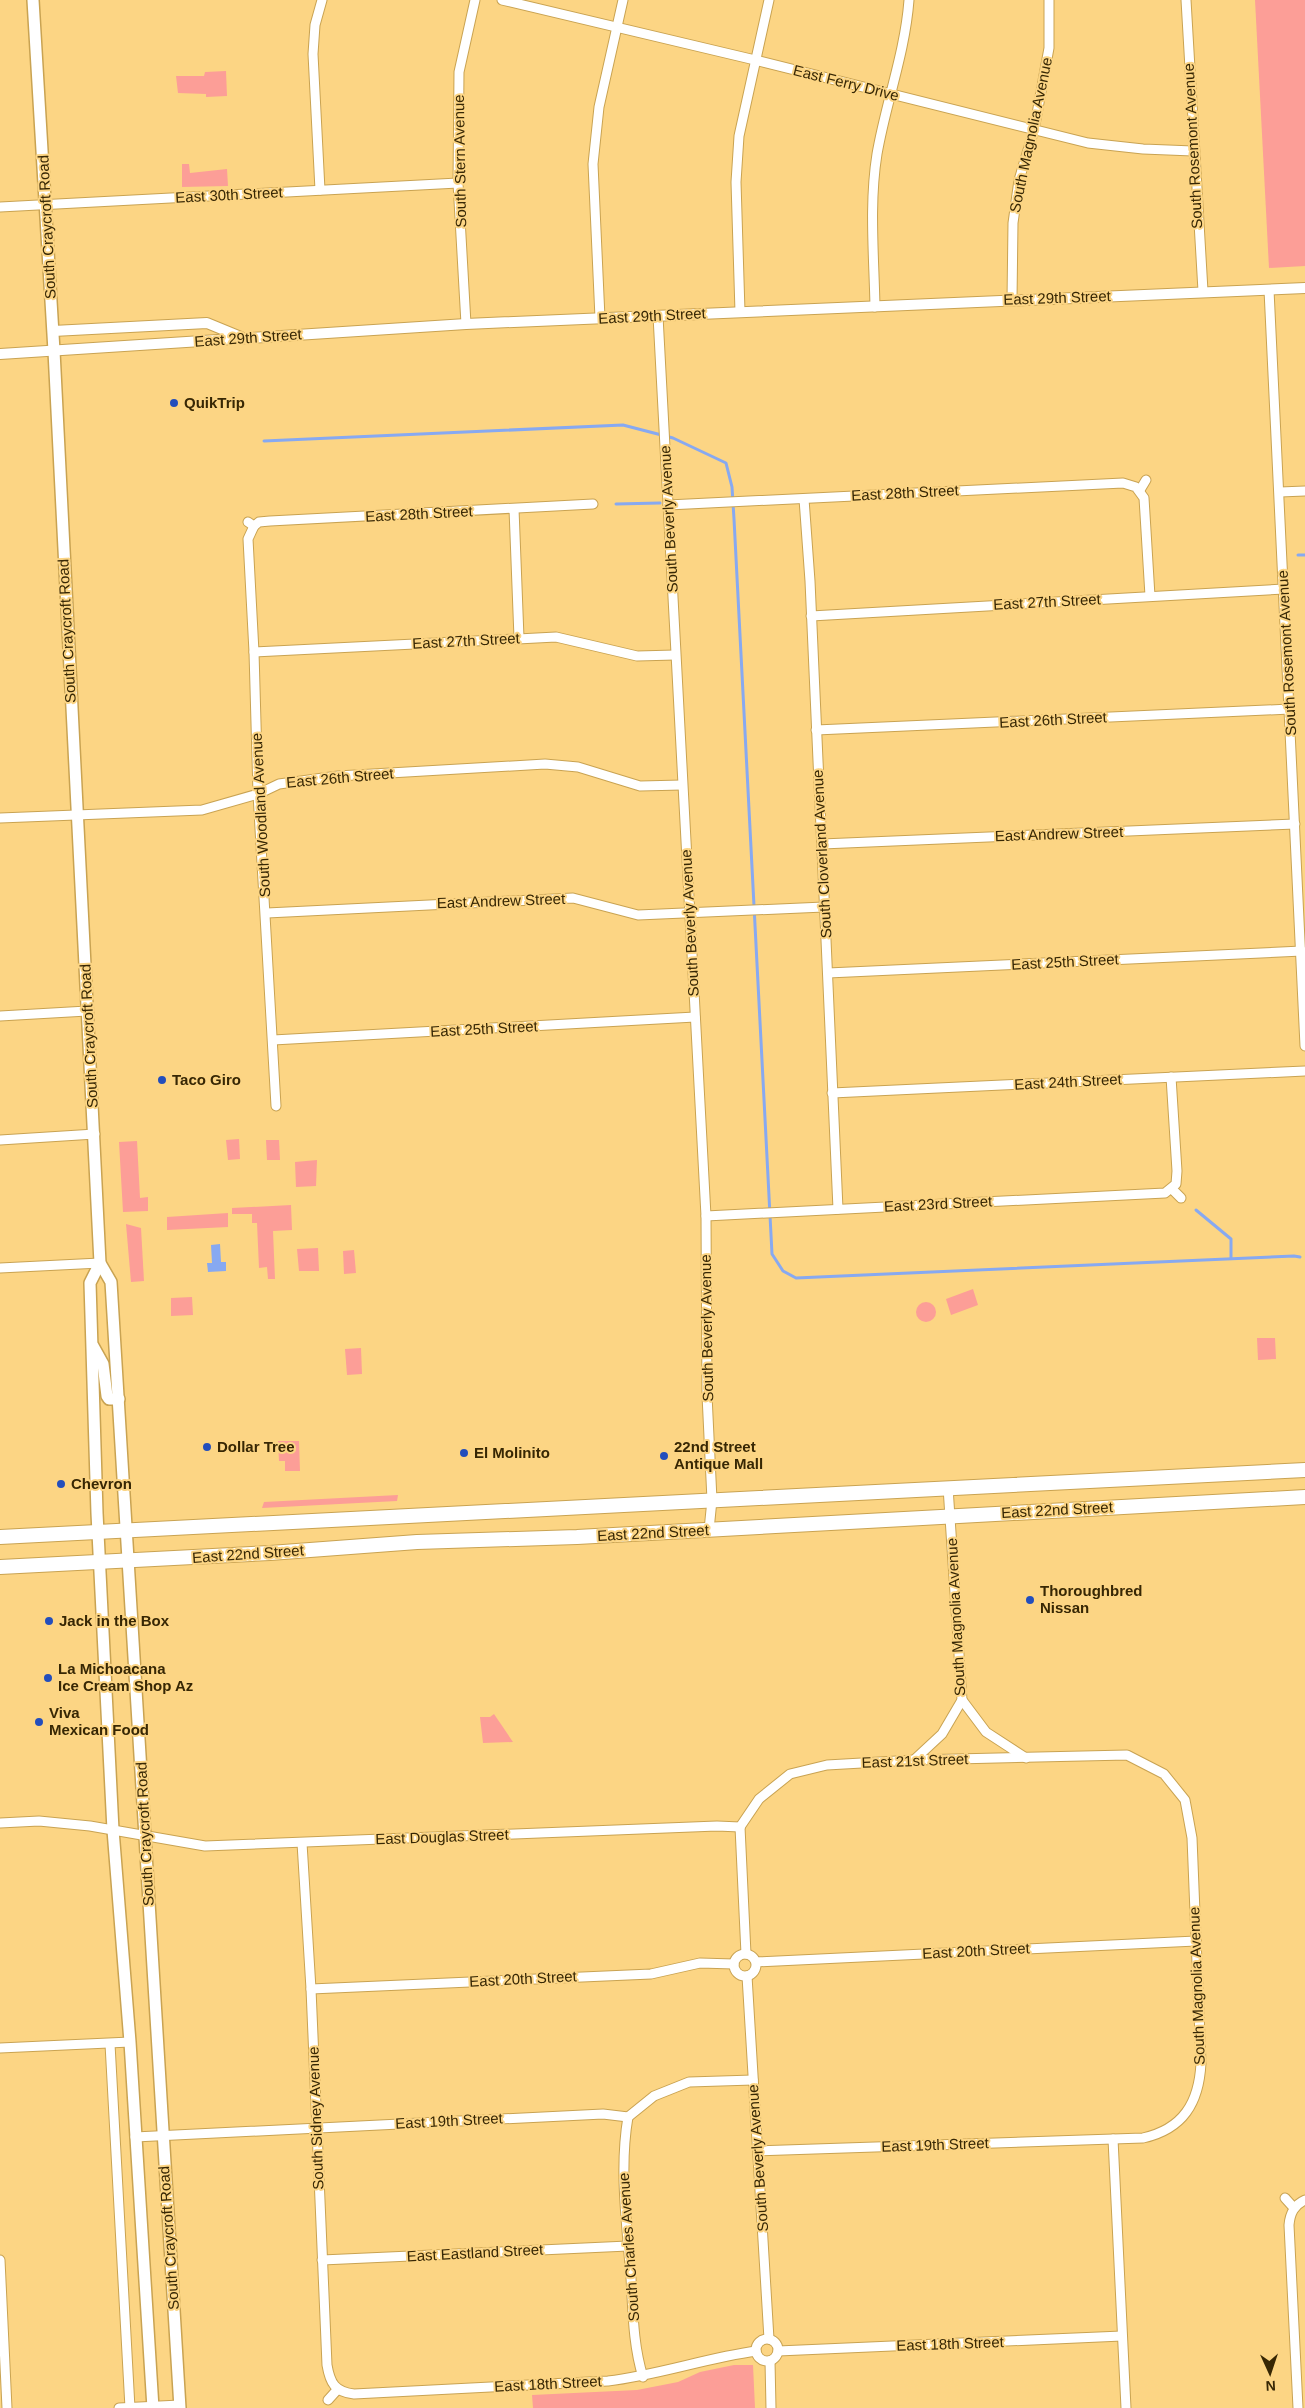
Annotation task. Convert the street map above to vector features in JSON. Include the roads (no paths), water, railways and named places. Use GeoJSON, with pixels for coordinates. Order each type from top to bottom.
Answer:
{"type":"FeatureCollection","features":[{"type":"Feature","properties":{"kind":"main road","name":"South Craycroft Road"},"geometry":{"type":"LineString","coordinates":[[33,0],[53,331],[76,815],[95,1134],[100,1263],[111,1282],[128,1529],[180,2407]]}},
{"type":"Feature","properties":{"kind":"main road","name":"South Craycroft Road"},"geometry":{"type":"LineString","coordinates":[[100,1263],[90,1283],[98,1531],[113,1830],[130,2042],[153,2407]]}},
{"type":"Feature","properties":{"kind":"main road"},"geometry":{"type":"LineString","coordinates":[[92,1345],[103,1364],[107,1396],[109,1399],[119,1399]]}},
{"type":"Feature","properties":{"kind":"main road","name":"East 22nd Street"},"geometry":{"type":"LineString","coordinates":[[0,1538],[128,1529],[1305,1470]]}},
{"type":"Feature","properties":{"kind":"main road","name":"East 22nd Street"},"geometry":{"type":"LineString","coordinates":[[0,1567],[100,1563],[417,1542],[709,1530],[1305,1497]]}},
{"type":"Feature","properties":{"kind":"street"},"geometry":{"type":"LineString","coordinates":[[320,190],[313,54],[315,25],[322,0]]}},
{"type":"Feature","properties":{"kind":"street","name":"South Stern Avenue"},"geometry":{"type":"LineString","coordinates":[[466,324],[458,183],[459,72],[475,0]]}},
{"type":"Feature","properties":{"kind":"street","name":"East Ferry Drive"},"geometry":{"type":"LineString","coordinates":[[502,0],[755,60],[1088,143],[1143,149],[1193,151]]}},
{"type":"Feature","properties":{"kind":"street"},"geometry":{"type":"LineString","coordinates":[[600,318],[593,164],[599,107],[623,0]]}},
{"type":"Feature","properties":{"kind":"street"},"geometry":{"type":"LineString","coordinates":[[740,312],[736,182],[739,136],[769,0]]}},
{"type":"Feature","properties":{"kind":"street"},"geometry":{"type":"LineString","coordinates":[[874,307],[873,204],[878,153],[907,24],[909,0]]}},
{"type":"Feature","properties":{"kind":"street","name":"South Magnolia Avenue"},"geometry":{"type":"LineString","coordinates":[[1012,300],[1013,222],[1019,180],[1034,130],[1049,48],[1048,0]]}},
{"type":"Feature","properties":{"kind":"street","name":"South Rosemont Avenue"},"geometry":{"type":"LineString","coordinates":[[1186,0],[1193,151],[1203,291]]}},
{"type":"Feature","properties":{"kind":"street","name":"East 30th Street"},"geometry":{"type":"LineString","coordinates":[[0,206],[458,183]]}},
{"type":"Feature","properties":{"kind":"street","name":"East 29th Street"},"geometry":{"type":"LineString","coordinates":[[0,354],[466,324],[1305,288]]}},
{"type":"Feature","properties":{"kind":"street","name":"South Rosemont Avenue"},"geometry":{"type":"LineString","coordinates":[[1269,290],[1295,824],[1302,890],[1305,1046]]}},
{"type":"Feature","properties":{"kind":"street","name":"South Beverly Avenue"},"geometry":{"type":"LineString","coordinates":[[658,316],[688,913],[706,1216],[707,1395],[712,1500],[709,1530]]}},
{"type":"Feature","properties":{"kind":"street"},"geometry":{"type":"LineString","coordinates":[[53,331],[207,323],[244,338]]}},
{"type":"Feature","properties":{"kind":"street"},"geometry":{"type":"LineString","coordinates":[[1146,480],[1140,490],[1146,507],[1150,596]]}},
{"type":"Feature","properties":{"kind":"street","name":"East 28th Street"},"geometry":{"type":"LineString","coordinates":[[668,505],[1108,483],[1129,484],[1140,490]]}},
{"type":"Feature","properties":{"kind":"street"},"geometry":{"type":"LineString","coordinates":[[1280,492],[1305,491]]}},
{"type":"Feature","properties":{"kind":"street","name":"South Cloverland Avenue"},"geometry":{"type":"LineString","coordinates":[[804,499],[838,1209]]}},
{"type":"Feature","properties":{"kind":"street","name":"East 28th Street"},"geometry":{"type":"LineString","coordinates":[[251,524],[270,521],[593,504]]}},
{"type":"Feature","properties":{"kind":"street"},"geometry":{"type":"LineString","coordinates":[[514,509],[519,638]]}},
{"type":"Feature","properties":{"kind":"street","name":"South Woodland Avenue"},"geometry":{"type":"LineString","coordinates":[[251,524],[248,539],[254,652],[258,794],[267,913],[276,1106]]}},
{"type":"Feature","properties":{"kind":"street","name":"East 27th Street"},"geometry":{"type":"LineString","coordinates":[[811,616],[1284,589]]}},
{"type":"Feature","properties":{"kind":"street","name":"East 27th Street"},"geometry":{"type":"LineString","coordinates":[[254,652],[556,637],[637,656],[675,655]]}},
{"type":"Feature","properties":{"kind":"street","name":"East 26th Street"},"geometry":{"type":"LineString","coordinates":[[816,730],[1290,709]]}},
{"type":"Feature","properties":{"kind":"street","name":"East 26th Street"},"geometry":{"type":"LineString","coordinates":[[0,818],[202,810],[258,794],[279,784],[338,776],[545,764],[578,767],[640,786],[682,785]]}},
{"type":"Feature","properties":{"kind":"street","name":"East Andrew Street"},"geometry":{"type":"LineString","coordinates":[[822,844],[1295,824]]}},
{"type":"Feature","properties":{"kind":"street","name":"East Andrew Street"},"geometry":{"type":"LineString","coordinates":[[267,913],[573,898],[638,915],[824,907]]}},
{"type":"Feature","properties":{"kind":"street","name":"East 25th Street"},"geometry":{"type":"LineString","coordinates":[[828,973],[1302,951]]}},
{"type":"Feature","properties":{"kind":"street"},"geometry":{"type":"LineString","coordinates":[[0,1016],[87,1011]]}},
{"type":"Feature","properties":{"kind":"street","name":"East 25th Street"},"geometry":{"type":"LineString","coordinates":[[273,1040],[695,1017]]}},
{"type":"Feature","properties":{"kind":"street","name":"East 24th Street"},"geometry":{"type":"LineString","coordinates":[[832,1093],[1305,1071]]}},
{"type":"Feature","properties":{"kind":"street"},"geometry":{"type":"LineString","coordinates":[[1171,1077],[1177,1171],[1176,1184],[1171,1190],[1181,1198]]}},
{"type":"Feature","properties":{"kind":"street"},"geometry":{"type":"LineString","coordinates":[[0,1140],[95,1134]]}},
{"type":"Feature","properties":{"kind":"street","name":"East 23rd Street"},"geometry":{"type":"LineString","coordinates":[[706,1216],[1160,1194],[1171,1190]]}},
{"type":"Feature","properties":{"kind":"street"},"geometry":{"type":"LineString","coordinates":[[0,1268],[100,1263]]}},
{"type":"Feature","properties":{"kind":"street","name":"South Magnolia Avenue"},"geometry":{"type":"LineString","coordinates":[[914,1760],[942,1734],[962,1700],[948,1487]]}},
{"type":"Feature","properties":{"kind":"street"},"geometry":{"type":"LineString","coordinates":[[962,1700],[986,1732],[1027,1758]]}},
{"type":"Feature","properties":{"kind":"street","name":"South Magnolia Avenue"},"geometry":{"type":"LineString","coordinates":[[1027,1758],[1127,1755],[1164,1774],[1185,1800],[1192,1838],[1202,2063],[1200,2083],[1193,2103],[1182,2118],[1168,2130],[1143,2138],[1113,2139]]}},
{"type":"Feature","properties":{"kind":"street","name":"East 21st Street"},"geometry":{"type":"LineString","coordinates":[[740,1827],[759,1799],[790,1774],[827,1765],[914,1760],[1027,1758]]}},
{"type":"Feature","properties":{"kind":"street","name":"East Douglas Street"},"geometry":{"type":"LineString","coordinates":[[0,1823],[39,1821],[113,1830],[206,1846],[717,1826],[740,1827]]}},
{"type":"Feature","properties":{"kind":"street"},"geometry":{"type":"LineString","coordinates":[[740,1827],[746,1954]]}},
{"type":"Feature","properties":{"kind":"street","name":"South Sidney Avenue"},"geometry":{"type":"LineString","coordinates":[[302,1843],[311,1989],[327,2365],[331,2383],[337,2390]]}},
{"type":"Feature","properties":{"kind":"street","name":"East 20th Street"},"geometry":{"type":"LineString","coordinates":[[756,1962],[1196,1941]]}},
{"type":"Feature","properties":{"kind":"street"},"geometry":{"type":"LineString","coordinates":[[746,1954],[751,1956],[756,1962],[754,1972],[747,1976],[738,1974],[734,1964],[737,1957],[746,1954]]}},
{"type":"Feature","properties":{"kind":"street","name":"East 20th Street"},"geometry":{"type":"LineString","coordinates":[[311,1989],[651,1974],[700,1963],[734,1964]]}},
{"type":"Feature","properties":{"kind":"street","name":"South Beverly Avenue"},"geometry":{"type":"LineString","coordinates":[[747,1976],[769,2339]]}},
{"type":"Feature","properties":{"kind":"street"},"geometry":{"type":"LineString","coordinates":[[0,2048],[130,2042]]}},
{"type":"Feature","properties":{"kind":"street"},"geometry":{"type":"LineString","coordinates":[[110,2044],[130,2408]]}},
{"type":"Feature","properties":{"kind":"street"},"geometry":{"type":"LineString","coordinates":[[628,2117],[654,2096],[689,2082],[753,2080]]}},
{"type":"Feature","properties":{"kind":"street","name":"East 19th Street"},"geometry":{"type":"LineString","coordinates":[[135,2137],[602,2114],[628,2117]]}},
{"type":"Feature","properties":{"kind":"street","name":"South Charles Avenue"},"geometry":{"type":"LineString","coordinates":[[628,2117],[623,2145],[628,2246],[637,2358],[643,2377]]}},
{"type":"Feature","properties":{"kind":"street"},"geometry":{"type":"LineString","coordinates":[[1113,2139],[1126,2408]]}},
{"type":"Feature","properties":{"kind":"street","name":"East 19th Street"},"geometry":{"type":"LineString","coordinates":[[758,2151],[1113,2139]]}},
{"type":"Feature","properties":{"kind":"street"},"geometry":{"type":"LineString","coordinates":[[1286,2198],[1299,2204],[1290,2215],[1289,2225],[1298,2408]]}},
{"type":"Feature","properties":{"kind":"street","name":"East Eastland Street"},"geometry":{"type":"LineString","coordinates":[[322,2260],[628,2246]]}},
{"type":"Feature","properties":{"kind":"street"},"geometry":{"type":"LineString","coordinates":[[0,2260],[7,2408]]}},
{"type":"Feature","properties":{"kind":"street","name":"East 18th Street"},"geometry":{"type":"LineString","coordinates":[[778,2351],[1122,2336]]}},
{"type":"Feature","properties":{"kind":"street"},"geometry":{"type":"LineString","coordinates":[[769,2339],[776,2344],[778,2351],[776,2357],[770,2361],[760,2358],[756,2351],[760,2342],[769,2339]]}},
{"type":"Feature","properties":{"kind":"street","name":"East 18th Street"},"geometry":{"type":"LineString","coordinates":[[337,2390],[359,2393],[608,2381],[643,2377],[714,2358],[756,2351]]}},
{"type":"Feature","properties":{"kind":"street"},"geometry":{"type":"LineString","coordinates":[[770,2361],[770,2408]]}},
{"type":"Feature","properties":{"kind":"street"},"geometry":{"type":"LineString","coordinates":[[328,2400],[337,2390]]}},
{"type":"Feature","properties":{"kind":"street"},"geometry":{"type":"LineString","coordinates":[[119,2408],[180,2407]]}},
{"type":"Feature","properties":{"kind":"water"},"geometry":{"type":"Polygon","coordinates":[[[220,1244],[221,1262],[226,1262],[226,1271],[208,1272],[207,1263],[212,1263],[211,1245],[220,1244]]]}},
{"type":"Feature","properties":{"kind":"waterway"},"geometry":{"type":"LineString","coordinates":[[264,441],[623,425],[673,438],[726,463],[732,487],[734,519],[772,1254],[783,1271],[796,1278],[1300,1257]]}},
{"type":"Feature","properties":{"kind":"waterway"},"geometry":{"type":"LineString","coordinates":[[616,504],[660,503]]}},
{"type":"Feature","properties":{"kind":"waterway"},"geometry":{"type":"LineString","coordinates":[[1298,555],[1305,555]]}},
{"type":"Feature","properties":{"kind":"waterway"},"geometry":{"type":"LineString","coordinates":[[1196,1210],[1231,1239],[1231,1258]]}},
{"type":"Feature","properties":{"kind":"place","name":"QuikTrip"},"geometry":{"type":"Point","coordinates":[174,403]}},
{"type":"Feature","properties":{"kind":"place","name":"Taco Giro"},"geometry":{"type":"Point","coordinates":[162,1080]}},
{"type":"Feature","properties":{"kind":"place","name":"Dollar Tree"},"geometry":{"type":"Point","coordinates":[207,1447]}},
{"type":"Feature","properties":{"kind":"place","name":"El Molinito"},"geometry":{"type":"Point","coordinates":[464,1453]}},
{"type":"Feature","properties":{"kind":"place","name":"22nd Street Antique Mall"},"geometry":{"type":"Point","coordinates":[664,1456]}},
{"type":"Feature","properties":{"kind":"place","name":"Chevron"},"geometry":{"type":"Point","coordinates":[61,1484]}},
{"type":"Feature","properties":{"kind":"place","name":"Thoroughbred Nissan"},"geometry":{"type":"Point","coordinates":[1030,1600]}},
{"type":"Feature","properties":{"kind":"place","name":"Jack in the Box"},"geometry":{"type":"Point","coordinates":[49,1621]}},
{"type":"Feature","properties":{"kind":"place","name":"La Michoacana Ice Cream Shop Az"},"geometry":{"type":"Point","coordinates":[48,1678]}},
{"type":"Feature","properties":{"kind":"place","name":"Viva Mexican Food"},"geometry":{"type":"Point","coordinates":[39,1722]}}]}
